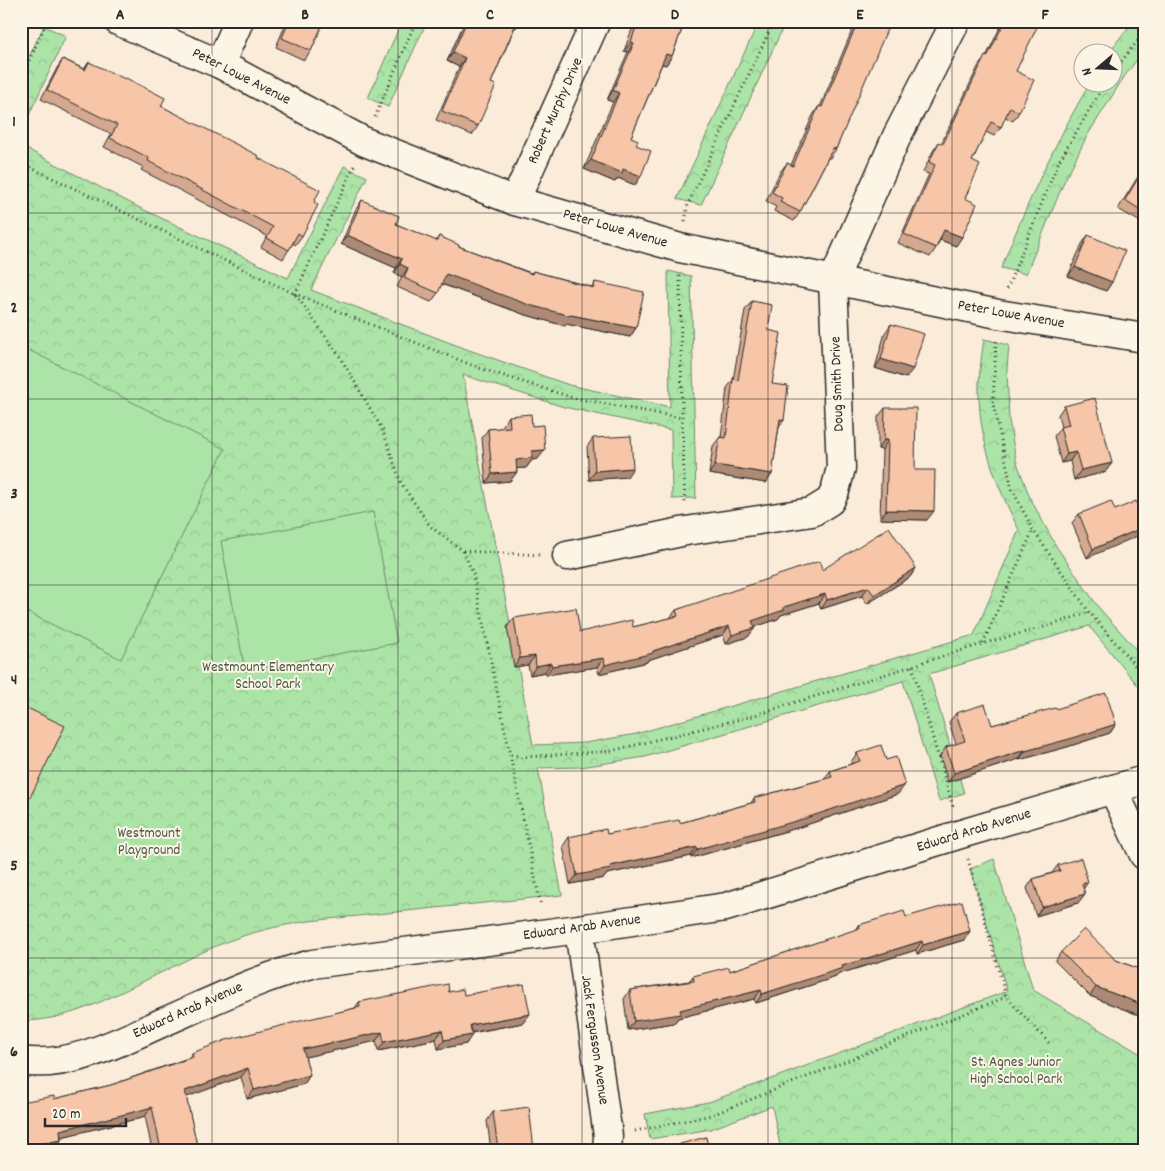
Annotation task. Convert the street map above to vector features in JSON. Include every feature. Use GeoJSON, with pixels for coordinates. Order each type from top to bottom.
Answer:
{"type":"FeatureCollection","features":[{"type":"Feature","properties":{"kind":"street","name":"Peter Lowe Avenue"},"geometry":{"type":"LineString","coordinates":[[118,21],[220,64],[365,142],[516,201],[680,248],[998,314],[1144,338]]}},
{"type":"Feature","properties":{"kind":"street"},"geometry":{"type":"LineString","coordinates":[[220,64],[239,21]]}},
{"type":"Feature","properties":{"kind":"street","name":"Robert Murphy Drive"},"geometry":{"type":"LineString","coordinates":[[516,201],[596,21]]}},
{"type":"Feature","properties":{"kind":"street","name":"Doug Smith Drive"},"geometry":{"type":"LineString","coordinates":[[566,556],[686,531],[812,512],[830,501],[835,491],[841,468],[834,281],[897,136],[956,21]]}},
{"type":"Feature","properties":{"kind":"street","name":"Edward Arab Avenue"},"geometry":{"type":"LineString","coordinates":[[21,1061],[31,1063],[69,1059],[101,1049],[247,985],[312,964],[726,908],[961,834],[1144,780]]}},
{"type":"Feature","properties":{"kind":"street"},"geometry":{"type":"LineString","coordinates":[[1113,789],[1144,855]]}},
{"type":"Feature","properties":{"kind":"street","name":"Jack Fergusson Avenue"},"geometry":{"type":"LineString","coordinates":[[579,929],[607,1143]]}},
{"type":"Feature","properties":{"kind":"path"},"geometry":{"type":"LineString","coordinates":[[21,79],[47,21]]}},
{"type":"Feature","properties":{"kind":"path"},"geometry":{"type":"LineString","coordinates":[[686,531],[682,418],[680,248],[688,204],[774,21]]}},
{"type":"Feature","properties":{"kind":"path"},"geometry":{"type":"LineString","coordinates":[[1122,60],[1144,33]]}},
{"type":"Feature","properties":{"kind":"path"},"geometry":{"type":"LineString","coordinates":[[1100,92],[1058,163],[1028,234],[998,314],[993,404],[1012,490],[1033,530],[1089,612],[1144,676]]}},
{"type":"Feature","properties":{"kind":"path"},"geometry":{"type":"LineString","coordinates":[[21,164],[295,294],[479,368],[574,398],[682,418]]}},
{"type":"Feature","properties":{"kind":"path"},"geometry":{"type":"LineString","coordinates":[[295,294],[339,355],[382,429],[400,483],[430,526],[463,551],[473,572],[547,933]]}},
{"type":"Feature","properties":{"kind":"path"},"geometry":{"type":"LineString","coordinates":[[982,644],[1033,530]]}},
{"type":"Feature","properties":{"kind":"path"},"geometry":{"type":"LineString","coordinates":[[463,551],[566,556]]}},
{"type":"Feature","properties":{"kind":"path"},"geometry":{"type":"LineString","coordinates":[[511,755],[525,757],[611,751],[749,716],[982,644],[1055,624],[1089,612]]}},
{"type":"Feature","properties":{"kind":"path"},"geometry":{"type":"LineString","coordinates":[[607,1143],[712,1115],[1006,997]]}},
{"type":"Feature","properties":{"kind":"green space"},"geometry":{"type":"Polygon","coordinates":[[[402,21],[427,21],[388,107],[368,98],[402,21]]]}},
{"type":"Feature","properties":{"kind":"green space"},"geometry":{"type":"Polygon","coordinates":[[[759,21],[786,21],[701,205],[677,199],[759,21]]]}},
{"type":"Feature","properties":{"kind":"green space"},"geometry":{"type":"Polygon","coordinates":[[[1133,21],[1144,21],[1144,50],[1122,80],[1122,42],[1117,42],[1133,21]]]}},
{"type":"Feature","properties":{"kind":"green space"},"geometry":{"type":"Polygon","coordinates":[[[44,26],[66,36],[21,132],[21,73],[44,26]]]}},
{"type":"Feature","properties":{"kind":"green space"},"geometry":{"type":"Polygon","coordinates":[[[1085,92],[1115,92],[1087,136],[1064,182],[1026,274],[1001,268],[1042,174],[1085,92]]]}},
{"type":"Feature","properties":{"kind":"green space","name":"Westmount Elementary School Park"},"geometry":{"type":"Polygon","coordinates":[[[21,146],[138,207],[288,278],[344,166],[367,177],[311,290],[469,350],[569,385],[670,407],[668,271],[691,276],[696,498],[672,499],[671,430],[564,407],[463,375],[533,745],[585,743],[636,734],[974,635],[1019,530],[995,476],[984,440],[979,402],[979,382],[984,339],[1009,345],[1007,369],[1009,420],[1016,460],[1030,498],[1056,546],[1099,608],[1144,658],[1144,693],[1089,626],[929,674],[964,793],[939,801],[903,681],[645,757],[581,767],[538,768],[562,895],[309,921],[273,928],[239,937],[216,946],[91,1006],[50,1018],[21,1021],[21,146]]]}},
{"type":"Feature","properties":{"kind":"green space"},"geometry":{"type":"Polygon","coordinates":[[[21,346],[225,449],[121,659],[21,609],[21,346]]]}},
{"type":"Feature","properties":{"kind":"green space"},"geometry":{"type":"Polygon","coordinates":[[[373,512],[397,643],[245,671],[221,541],[373,512]]]}},
{"type":"Feature","properties":{"kind":"green space","name":"St. Agnes Junior High School Park"},"geometry":{"type":"Polygon","coordinates":[[[994,859],[1033,990],[1144,1056],[1144,1150],[781,1150],[772,1106],[711,1129],[650,1139],[645,1114],[709,1102],[1007,991],[970,869],[994,859]]]}},
{"type":"Feature","properties":{"kind":"building"},"geometry":{"type":"Polygon","coordinates":[[[289,21],[324,21],[311,51],[282,38],[289,21]]]}},
{"type":"Feature","properties":{"kind":"building"},"geometry":{"type":"Polygon","coordinates":[[[467,21],[517,21],[491,83],[496,85],[478,126],[442,111],[465,58],[453,52],[467,21]]]}},
{"type":"Feature","properties":{"kind":"building"},"geometry":{"type":"Polygon","coordinates":[[[638,21],[685,21],[672,56],[666,54],[631,137],[638,140],[636,145],[651,151],[641,176],[623,169],[622,173],[591,160],[619,93],[613,90],[634,43],[631,42],[638,21]]]}},
{"type":"Feature","properties":{"kind":"building"},"geometry":{"type":"Polygon","coordinates":[[[858,21],[888,21],[887,24],[889,25],[836,149],[833,148],[800,212],[780,202],[782,198],[772,192],[787,163],[793,166],[819,106],[822,107],[858,21]]]}},
{"type":"Feature","properties":{"kind":"building"},"geometry":{"type":"Polygon","coordinates":[[[1005,21],[1030,21],[1038,25],[1016,71],[1034,80],[1019,112],[1010,107],[1001,127],[991,122],[972,161],[980,165],[965,198],[977,204],[962,237],[944,230],[936,248],[904,234],[935,165],[929,162],[939,142],[943,144],[985,56],[987,57],[1005,21]]]}},
{"type":"Feature","properties":{"kind":"building"},"geometry":{"type":"Polygon","coordinates":[[[63,59],[85,70],[89,62],[126,78],[165,98],[161,106],[259,156],[258,158],[320,190],[314,202],[318,205],[302,236],[298,233],[289,250],[267,238],[273,227],[148,161],[149,158],[110,138],[117,125],[47,90],[63,59]]]}},
{"type":"Feature","properties":{"kind":"building"},"geometry":{"type":"Polygon","coordinates":[[[1144,168],[1144,212],[1125,200],[1144,168]]]}},
{"type":"Feature","properties":{"kind":"building"},"geometry":{"type":"Polygon","coordinates":[[[362,200],[399,216],[396,224],[437,241],[439,236],[458,246],[532,274],[533,271],[594,288],[595,282],[644,292],[636,328],[571,316],[529,305],[446,274],[438,293],[404,278],[408,268],[400,264],[402,259],[347,235],[362,200]]]}},
{"type":"Feature","properties":{"kind":"building"},"geometry":{"type":"Polygon","coordinates":[[[1088,235],[1125,251],[1112,282],[1075,267],[1088,235]]]}},
{"type":"Feature","properties":{"kind":"building"},"geometry":{"type":"Polygon","coordinates":[[[752,301],[772,305],[768,330],[781,333],[772,384],[788,386],[784,420],[780,419],[772,474],[715,465],[720,437],[726,438],[733,379],[738,380],[752,301]]]}},
{"type":"Feature","properties":{"kind":"building"},"geometry":{"type":"Polygon","coordinates":[[[891,324],[924,334],[913,369],[881,359],[891,324]]]}},
{"type":"Feature","properties":{"kind":"building"},"geometry":{"type":"Polygon","coordinates":[[[1095,398],[1112,463],[1081,470],[1076,452],[1067,454],[1060,427],[1069,425],[1064,406],[1095,398]]]}},
{"type":"Feature","properties":{"kind":"building"},"geometry":{"type":"Polygon","coordinates":[[[885,408],[916,408],[915,470],[935,470],[934,511],[886,510],[888,440],[884,440],[885,408]]]}},
{"type":"Feature","properties":{"kind":"building"},"geometry":{"type":"Polygon","coordinates":[[[531,414],[532,426],[543,425],[545,450],[532,451],[532,458],[516,460],[517,472],[492,474],[488,429],[510,427],[509,416],[531,414]]]}},
{"type":"Feature","properties":{"kind":"building"},"geometry":{"type":"Polygon","coordinates":[[[631,436],[633,468],[595,471],[593,438],[631,436]]]}},
{"type":"Feature","properties":{"kind":"building"},"geometry":{"type":"Polygon","coordinates":[[[1111,501],[1115,510],[1136,501],[1138,505],[1144,502],[1144,527],[1093,549],[1079,514],[1111,501]]]}},
{"type":"Feature","properties":{"kind":"building"},"geometry":{"type":"Polygon","coordinates":[[[889,527],[916,568],[874,595],[868,587],[827,600],[825,594],[784,607],[784,610],[752,621],[755,628],[732,635],[729,626],[653,651],[653,653],[605,665],[604,658],[552,666],[551,663],[536,666],[535,656],[520,658],[514,618],[576,608],[580,632],[632,620],[633,627],[678,616],[676,610],[820,561],[822,570],[889,527]]]}},
{"type":"Feature","properties":{"kind":"building"},"geometry":{"type":"Polygon","coordinates":[[[1106,693],[1116,724],[954,773],[946,747],[965,741],[956,713],[985,704],[992,725],[1056,709],[1106,693]]]}},
{"type":"Feature","properties":{"kind":"building"},"geometry":{"type":"Polygon","coordinates":[[[21,705],[65,726],[21,816],[21,705]]]}},
{"type":"Feature","properties":{"kind":"building"},"geometry":{"type":"Polygon","coordinates":[[[881,745],[886,760],[896,757],[905,785],[803,819],[698,849],[697,847],[610,866],[611,869],[577,875],[569,837],[606,829],[607,834],[679,820],[680,823],[755,802],[754,798],[832,777],[830,771],[860,761],[857,753],[881,745]]]}},
{"type":"Feature","properties":{"kind":"building"},"geometry":{"type":"Polygon","coordinates":[[[1081,858],[1088,882],[1082,884],[1085,894],[1042,907],[1033,879],[1060,871],[1058,865],[1081,858]]]}},
{"type":"Feature","properties":{"kind":"building"},"geometry":{"type":"Polygon","coordinates":[[[962,901],[970,931],[923,945],[922,941],[762,994],[761,990],[680,1010],[681,1014],[634,1021],[630,990],[694,981],[693,976],[729,967],[730,971],[860,928],[859,925],[904,911],[906,917],[962,901]]]}},
{"type":"Feature","properties":{"kind":"building"},"geometry":{"type":"Polygon","coordinates":[[[1084,929],[1116,960],[1144,971],[1144,1005],[1096,987],[1061,952],[1084,929]]]}},
{"type":"Feature","properties":{"kind":"building"},"geometry":{"type":"Polygon","coordinates":[[[448,984],[449,992],[463,989],[464,995],[524,984],[530,1014],[470,1025],[472,1035],[444,1040],[442,1030],[384,1042],[382,1032],[303,1049],[310,1075],[254,1090],[248,1068],[185,1091],[198,1150],[161,1150],[152,1107],[60,1130],[61,1140],[21,1147],[21,1102],[54,1096],[54,1099],[111,1085],[193,1057],[192,1053],[226,1040],[360,1007],[359,1002],[448,984]]]}},
{"type":"Feature","properties":{"kind":"building"},"geometry":{"type":"Polygon","coordinates":[[[529,1107],[534,1150],[498,1150],[493,1112],[529,1107]]]}},
{"type":"Feature","properties":{"kind":"building"},"geometry":{"type":"Polygon","coordinates":[[[706,1137],[708,1147],[712,1146],[713,1150],[682,1150],[680,1144],[706,1137]]]}},
{"type":"Feature","properties":{"kind":"park label","name":"Westmount Playground"},"geometry":{"type":"Point","coordinates":[149,842]}}]}
